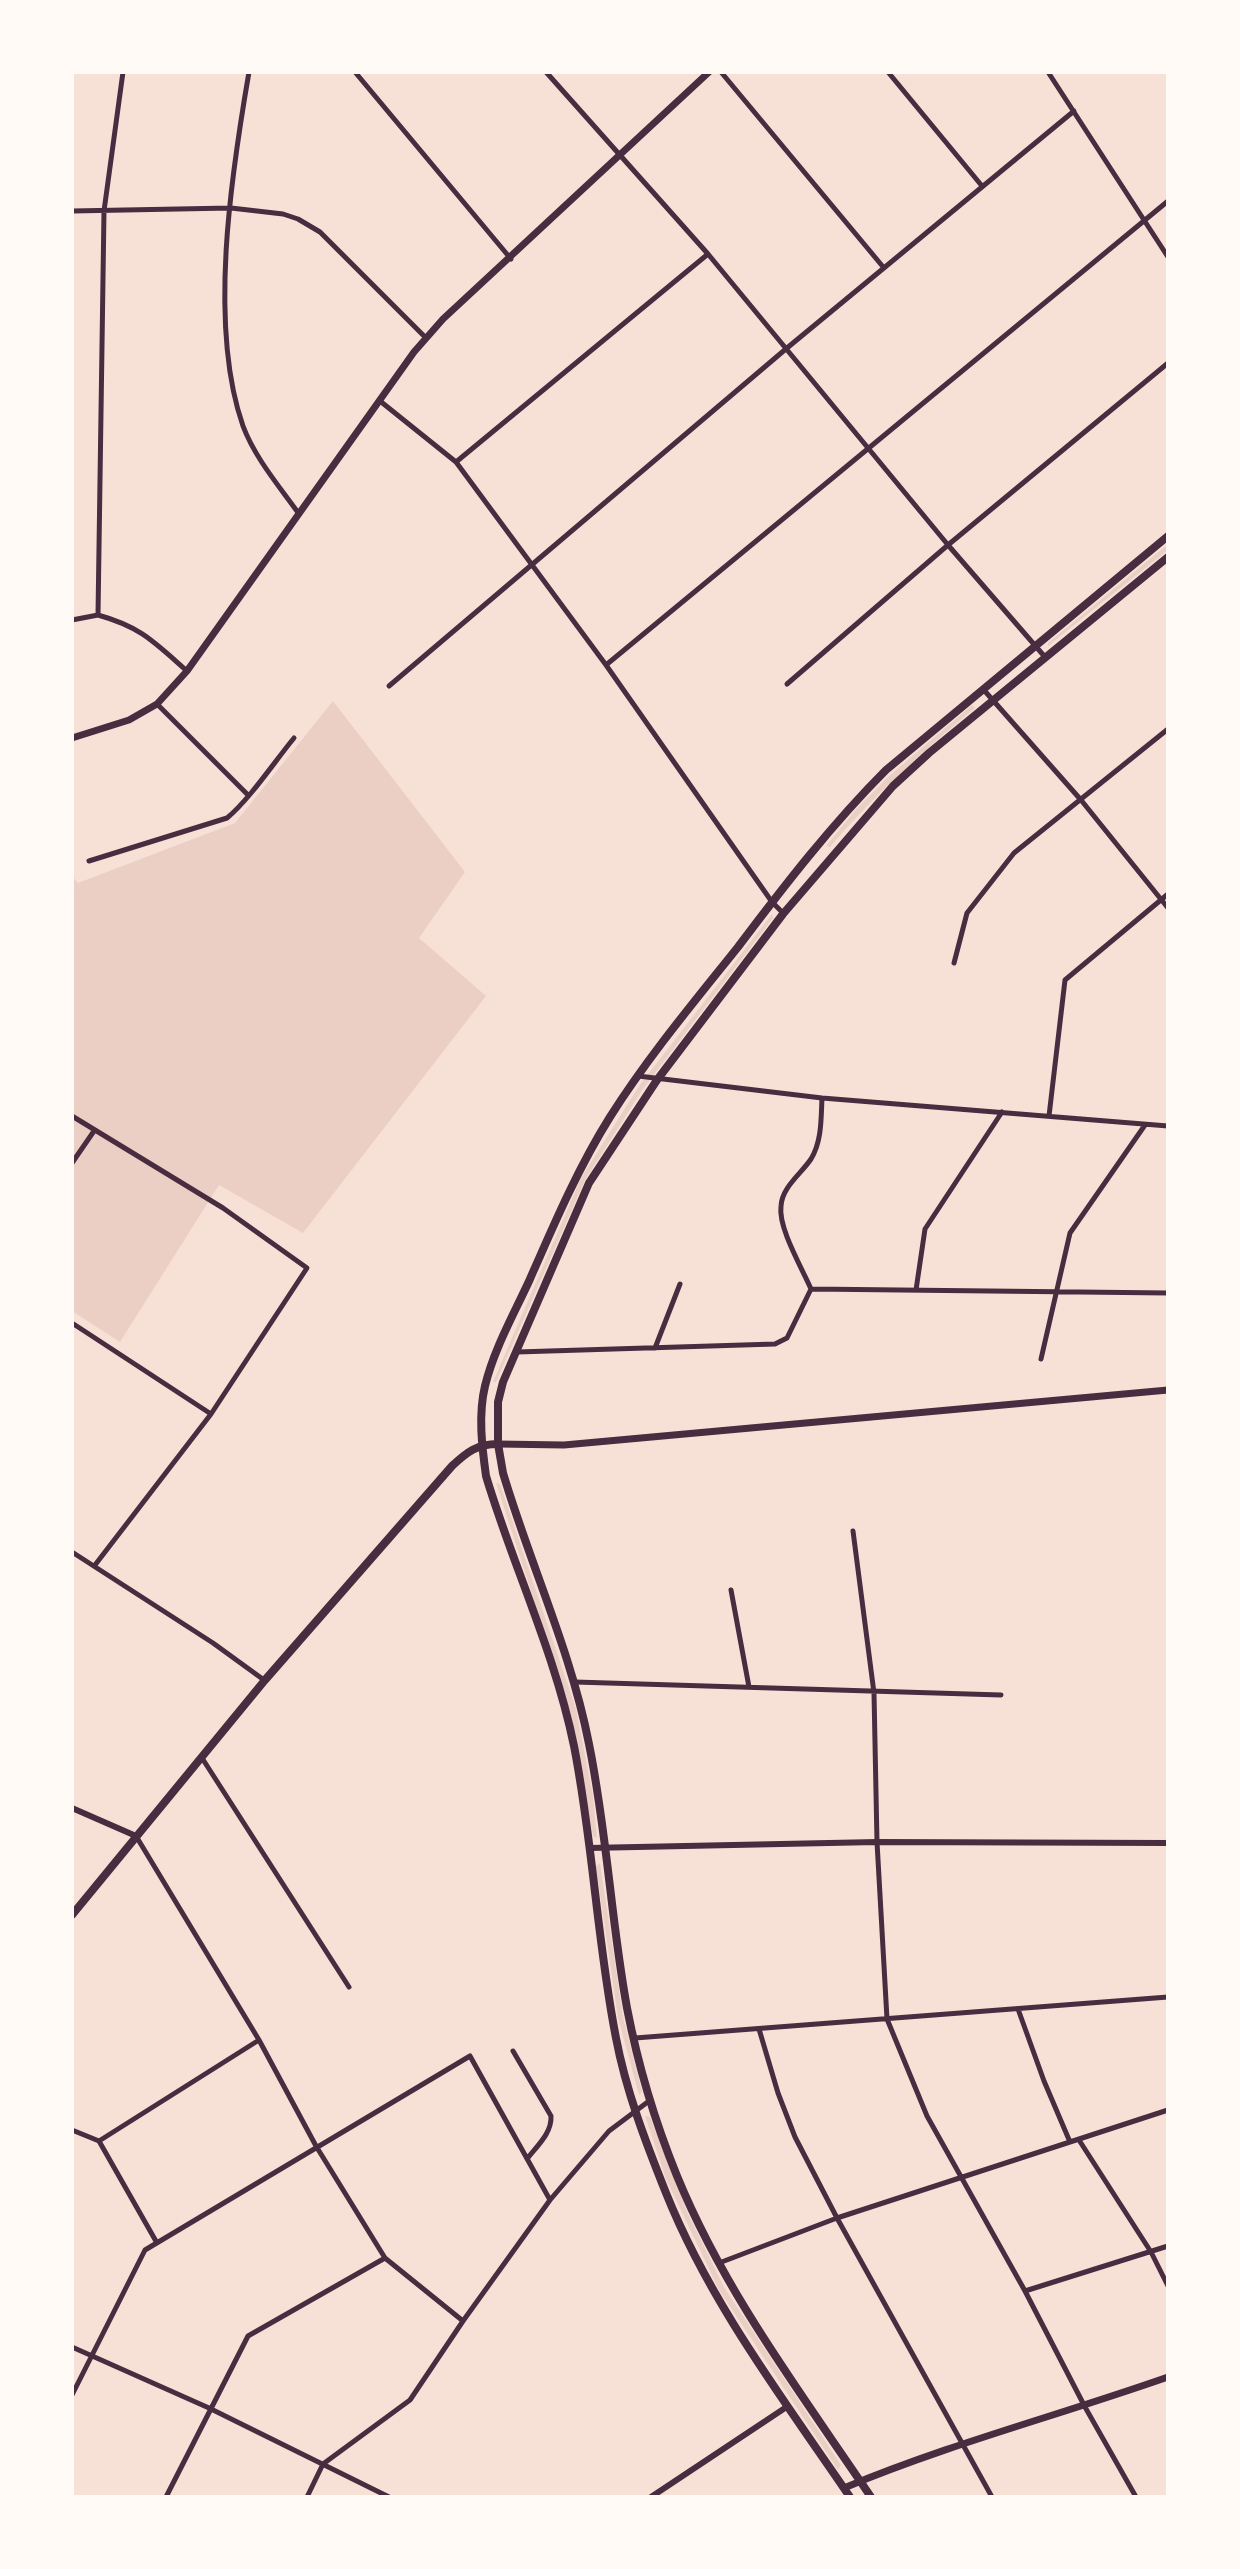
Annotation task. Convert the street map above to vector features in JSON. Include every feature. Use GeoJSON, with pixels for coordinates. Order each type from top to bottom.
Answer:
{"type":"FeatureCollection","features":[{"type":"Feature","properties":{"kind":"main road"},"geometry":{"type":"LineString","coordinates":[[72,738],[129,720],[157,704],[187,671],[427,339],[465,298],[511,259],[709,72]]}},
{"type":"Feature","properties":{"kind":"main road"},"geometry":{"type":"LineString","coordinates":[[850,2497],[749,2348],[704,2272],[666,2195],[636,2110],[616,2040],[574,1746],[565,1709],[491,1491],[482,1444],[482,1403],[503,1338],[575,1178],[610,1117],[772,902],[856,800],[886,770],[1168,536]]}},
{"type":"Feature","properties":{"kind":"main road"},"geometry":{"type":"LineString","coordinates":[[871,2497],[762,2337],[719,2263],[677,2176],[650,2100],[634,2038],[619,1954],[589,1742],[574,1682],[506,1485],[498,1444],[498,1402],[515,1352],[589,1183],[657,1080],[783,914],[893,786],[1168,557]]}},
{"type":"Feature","properties":{"kind":"main road"},"geometry":{"type":"LineString","coordinates":[[817,847],[830,859]]}},
{"type":"Feature","properties":{"kind":"main road"},"geometry":{"type":"LineString","coordinates":[[72,1915],[265,1680],[452,1466],[471,1449],[482,1444],[564,1445],[1168,1390]]}},
{"type":"Feature","properties":{"kind":"main road"},"geometry":{"type":"LineString","coordinates":[[844,2488],[961,2443],[1085,2407],[1168,2377]]}},
{"type":"Feature","properties":{"kind":"street"},"geometry":{"type":"LineString","coordinates":[[98,615],[104,211],[123,72]]}},
{"type":"Feature","properties":{"kind":"street"},"geometry":{"type":"LineString","coordinates":[[249,72],[231,208],[224,324],[232,387],[244,429],[299,514]]}},
{"type":"Feature","properties":{"kind":"street"},"geometry":{"type":"LineString","coordinates":[[355,72],[511,259]]}},
{"type":"Feature","properties":{"kind":"street"},"geometry":{"type":"LineString","coordinates":[[546,72],[708,254],[1045,658]]}},
{"type":"Feature","properties":{"kind":"street"},"geometry":{"type":"LineString","coordinates":[[721,72],[884,268]]}},
{"type":"Feature","properties":{"kind":"street"},"geometry":{"type":"LineString","coordinates":[[888,72],[982,186]]}},
{"type":"Feature","properties":{"kind":"street"},"geometry":{"type":"LineString","coordinates":[[1048,72],[1168,257]]}},
{"type":"Feature","properties":{"kind":"street"},"geometry":{"type":"LineString","coordinates":[[389,686],[787,348],[1074,111]]}},
{"type":"Feature","properties":{"kind":"street"},"geometry":{"type":"LineString","coordinates":[[606,665],[1168,201]]}},
{"type":"Feature","properties":{"kind":"street"},"geometry":{"type":"LineString","coordinates":[[72,211],[231,208],[283,214],[298,219],[320,232],[427,339]]}},
{"type":"Feature","properties":{"kind":"street"},"geometry":{"type":"LineString","coordinates":[[456,462],[708,254]]}},
{"type":"Feature","properties":{"kind":"street"},"geometry":{"type":"LineString","coordinates":[[787,684],[948,545],[1168,363]]}},
{"type":"Feature","properties":{"kind":"street"},"geometry":{"type":"LineString","coordinates":[[380,401],[456,462],[606,665],[783,914]]}},
{"type":"Feature","properties":{"kind":"street"},"geometry":{"type":"LineString","coordinates":[[72,620],[98,615],[130,625],[143,632],[187,671]]}},
{"type":"Feature","properties":{"kind":"street"},"geometry":{"type":"LineString","coordinates":[[983,689],[1081,800],[1168,908]]}},
{"type":"Feature","properties":{"kind":"street"},"geometry":{"type":"LineString","coordinates":[[157,704],[248,795]]}},
{"type":"Feature","properties":{"kind":"street"},"geometry":{"type":"LineString","coordinates":[[954,963],[967,913],[1014,853],[1168,729]]}},
{"type":"Feature","properties":{"kind":"street"},"geometry":{"type":"LineString","coordinates":[[89,861],[227,818],[241,807],[294,738]]}},
{"type":"Feature","properties":{"kind":"street"},"geometry":{"type":"LineString","coordinates":[[1049,1116],[1065,980],[1168,894]]}},
{"type":"Feature","properties":{"kind":"street"},"geometry":{"type":"LineString","coordinates":[[638,1076],[822,1098],[1168,1126]]}},
{"type":"Feature","properties":{"kind":"street"},"geometry":{"type":"LineString","coordinates":[[515,1352],[782,1342],[787,1338],[811,1289],[782,1222],[780,1207],[784,1194],[813,1157],[819,1139],[822,1098]]}},
{"type":"Feature","properties":{"kind":"street"},"geometry":{"type":"LineString","coordinates":[[916,1290],[925,1229],[1003,1111]]}},
{"type":"Feature","properties":{"kind":"street"},"geometry":{"type":"LineString","coordinates":[[72,1116],[223,1208],[307,1268],[211,1414],[95,1565]]}},
{"type":"Feature","properties":{"kind":"street"},"geometry":{"type":"LineString","coordinates":[[1041,1359],[1070,1233],[1146,1124]]}},
{"type":"Feature","properties":{"kind":"street"},"geometry":{"type":"LineString","coordinates":[[72,1163],[94,1131]]}},
{"type":"Feature","properties":{"kind":"street"},"geometry":{"type":"LineString","coordinates":[[655,1348],[680,1284]]}},
{"type":"Feature","properties":{"kind":"street"},"geometry":{"type":"LineString","coordinates":[[811,1289],[1168,1293]]}},
{"type":"Feature","properties":{"kind":"street"},"geometry":{"type":"LineString","coordinates":[[72,1323],[211,1414]]}},
{"type":"Feature","properties":{"kind":"street"},"geometry":{"type":"LineString","coordinates":[[853,1531],[874,1693],[877,1842],[887,2019],[927,2116],[1136,2497]]}},
{"type":"Feature","properties":{"kind":"street"},"geometry":{"type":"LineString","coordinates":[[72,1552],[265,1680]]}},
{"type":"Feature","properties":{"kind":"street"},"geometry":{"type":"LineString","coordinates":[[731,1590],[749,1687]]}},
{"type":"Feature","properties":{"kind":"street"},"geometry":{"type":"LineString","coordinates":[[574,1682],[1001,1695]]}},
{"type":"Feature","properties":{"kind":"street"},"geometry":{"type":"LineString","coordinates":[[202,1758],[349,1987]]}},
{"type":"Feature","properties":{"kind":"street"},"geometry":{"type":"LineString","coordinates":[[72,1808],[136,1836],[259,2040],[316,2146],[385,2258],[463,2321]]}},
{"type":"Feature","properties":{"kind":"street"},"geometry":{"type":"LineString","coordinates":[[589,1848],[877,1842],[1168,1843]]}},
{"type":"Feature","properties":{"kind":"street"},"geometry":{"type":"LineString","coordinates":[[634,2038],[1168,1997]]}},
{"type":"Feature","properties":{"kind":"street"},"geometry":{"type":"LineString","coordinates":[[1018,2009],[1070,2142]]}},
{"type":"Feature","properties":{"kind":"street"},"geometry":{"type":"LineString","coordinates":[[759,2029],[795,2137],[992,2497]]}},
{"type":"Feature","properties":{"kind":"street"},"geometry":{"type":"LineString","coordinates":[[99,2141],[259,2040]]}},
{"type":"Feature","properties":{"kind":"street"},"geometry":{"type":"LineString","coordinates":[[513,2051],[552,2122],[527,2159]]}},
{"type":"Feature","properties":{"kind":"street"},"geometry":{"type":"LineString","coordinates":[[72,2395],[145,2250],[470,2056],[550,2200]]}},
{"type":"Feature","properties":{"kind":"street"},"geometry":{"type":"LineString","coordinates":[[307,2497],[323,2464],[410,2400],[550,2200],[609,2131],[650,2100]]}},
{"type":"Feature","properties":{"kind":"street"},"geometry":{"type":"LineString","coordinates":[[719,2263],[837,2218],[1168,2110]]}},
{"type":"Feature","properties":{"kind":"street"},"geometry":{"type":"LineString","coordinates":[[72,2130],[99,2141],[157,2243]]}},
{"type":"Feature","properties":{"kind":"street"},"geometry":{"type":"LineString","coordinates":[[1079,2140],[1151,2252],[1168,2286]]}},
{"type":"Feature","properties":{"kind":"street"},"geometry":{"type":"LineString","coordinates":[[1025,2291],[1168,2246]]}},
{"type":"Feature","properties":{"kind":"street"},"geometry":{"type":"LineString","coordinates":[[166,2497],[248,2336],[385,2258]]}},
{"type":"Feature","properties":{"kind":"street"},"geometry":{"type":"LineString","coordinates":[[72,2347],[209,2408],[389,2497]]}},
{"type":"Feature","properties":{"kind":"street"},"geometry":{"type":"LineString","coordinates":[[651,2497],[788,2406]]}},
{"type":"Feature","properties":{"kind":"shaded area"},"geometry":{"type":"Polygon","coordinates":[[[1168,544],[1168,550],[1048,646],[1048,643],[1168,544]]]}},
{"type":"Feature","properties":{"kind":"shaded area"},"geometry":{"type":"Polygon","coordinates":[[[333,701],[465,872],[419,938],[486,996],[303,1233],[219,1185],[120,1342],[72,1311],[72,876],[78,883],[235,823],[333,701]]]}},
{"type":"Feature","properties":{"kind":"shaded area"},"geometry":{"type":"Polygon","coordinates":[[[972,705],[975,708],[900,774],[830,847],[826,846],[889,776],[972,705]]]}},
{"type":"Feature","properties":{"kind":"shaded area"},"geometry":{"type":"Polygon","coordinates":[[[772,914],[773,918],[643,1089],[585,1180],[496,1382],[493,1382],[581,1178],[639,1086],[772,914]]]}},
{"type":"Feature","properties":{"kind":"shaded area"},"geometry":{"type":"Polygon","coordinates":[[[496,1483],[500,1484],[576,1709],[593,1796],[597,1838],[593,1836],[570,1711],[496,1483]]]}},
{"type":"Feature","properties":{"kind":"shaded area"},"geometry":{"type":"Polygon","coordinates":[[[600,1863],[623,2017],[642,2092],[639,2095],[618,2018],[596,1866],[600,1863]]]}},
{"type":"Feature","properties":{"kind":"shaded area"},"geometry":{"type":"Polygon","coordinates":[[[645,2116],[650,2117],[688,2214],[724,2287],[841,2465],[838,2470],[719,2290],[666,2179],[645,2116]]]}}]}
